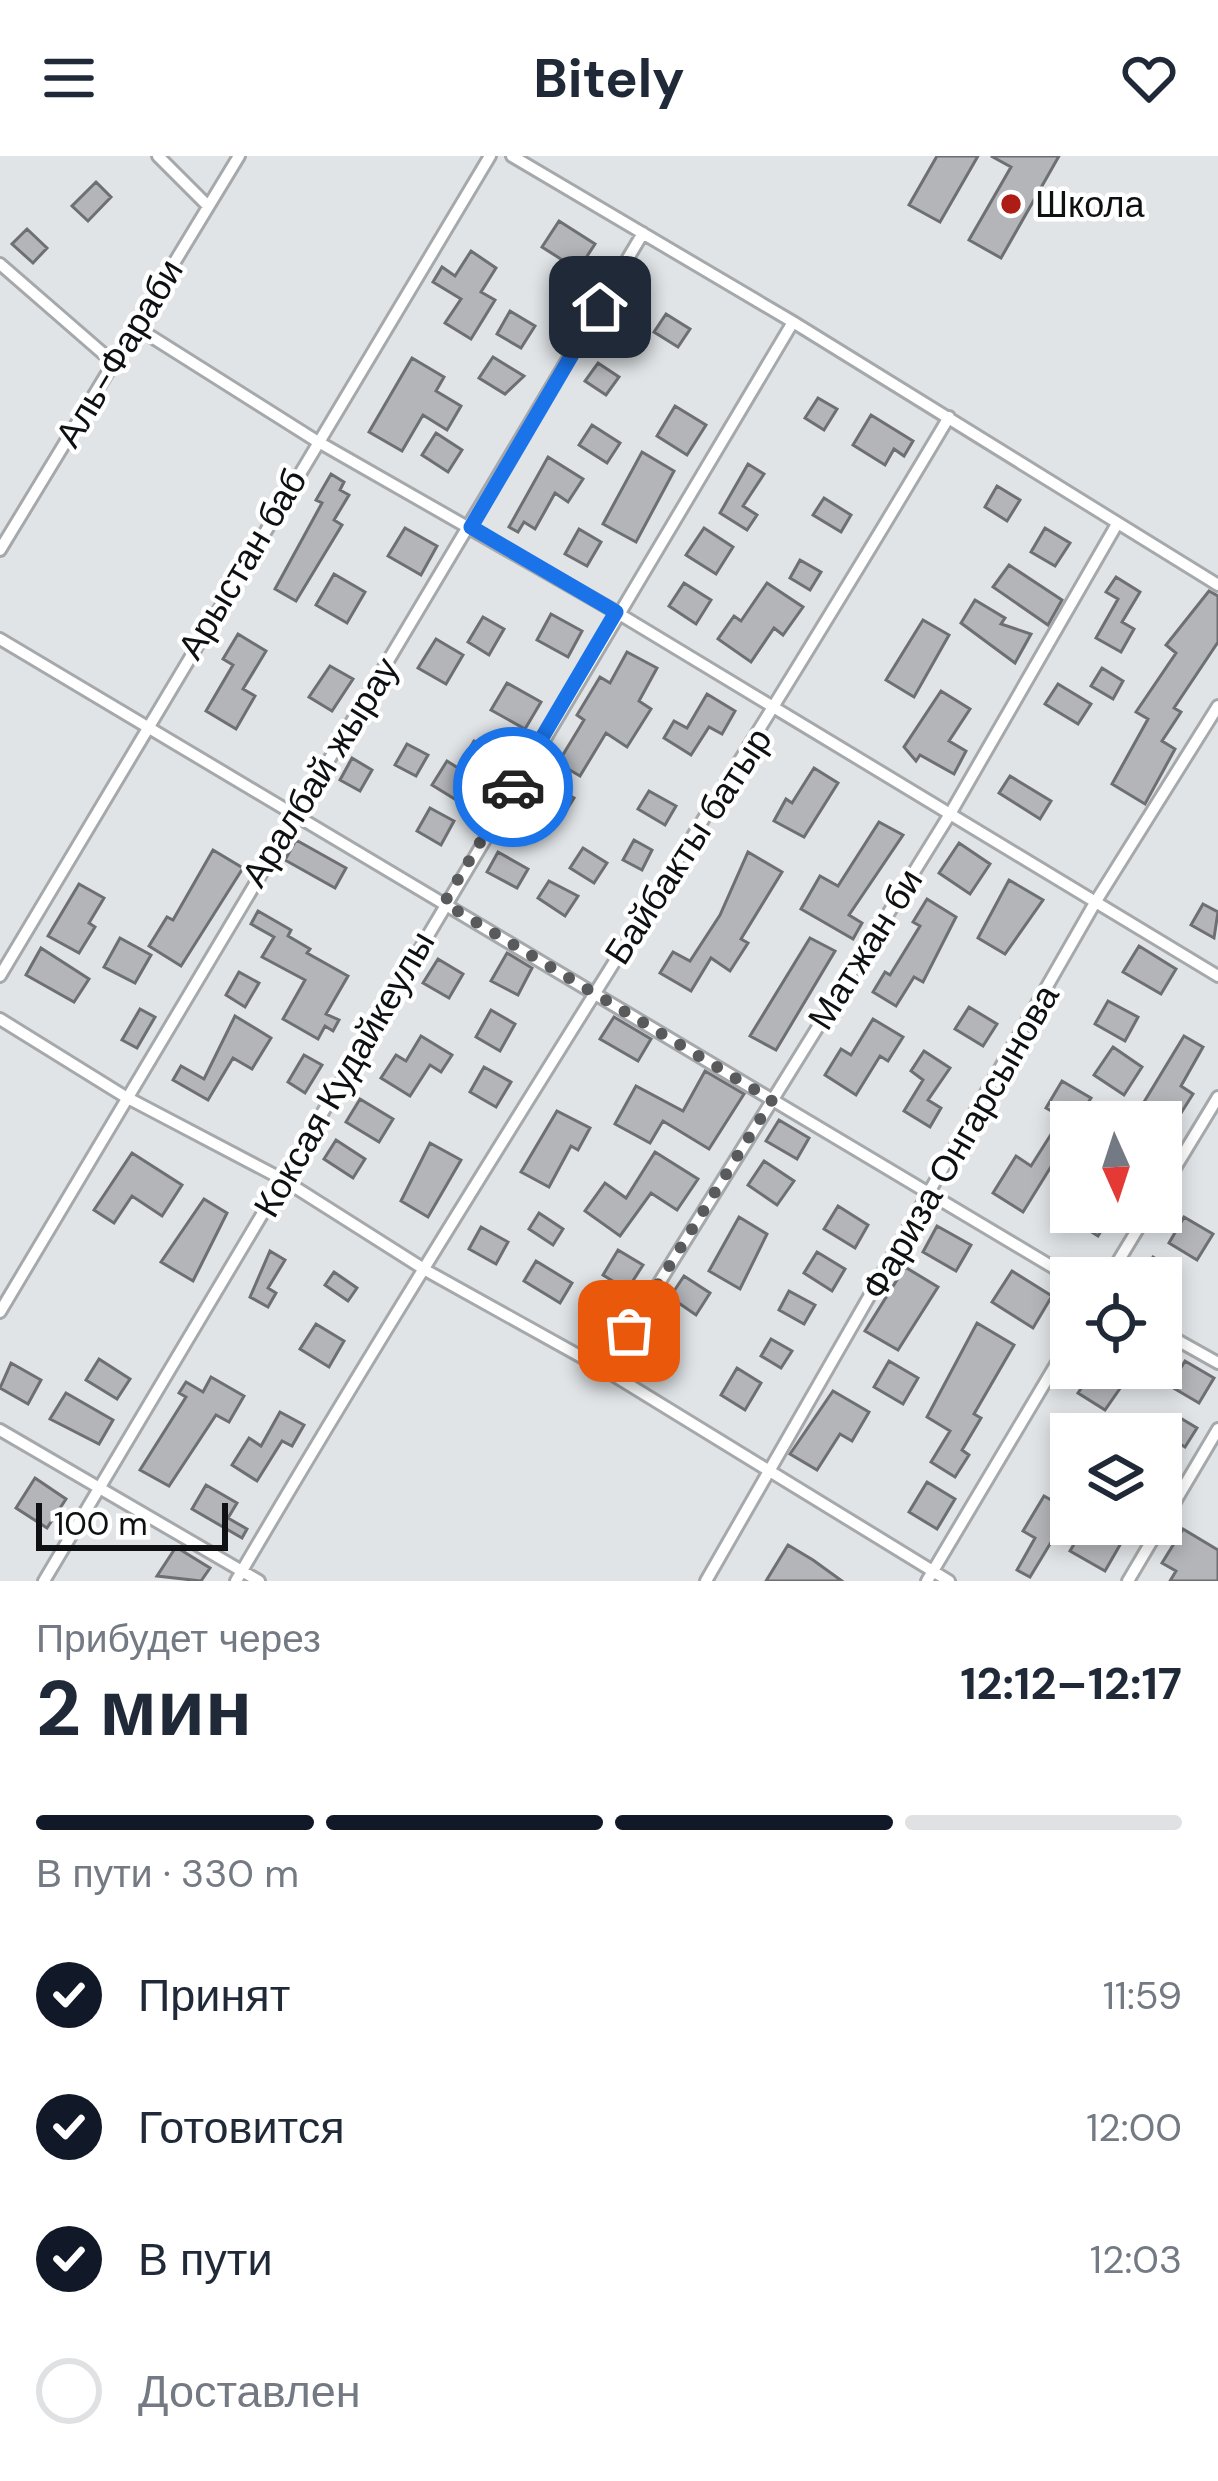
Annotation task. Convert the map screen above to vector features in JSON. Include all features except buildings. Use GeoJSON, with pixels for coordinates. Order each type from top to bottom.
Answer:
{"type":"FeatureCollection","features":[{"type":"Feature","properties":{"kind":"street"},"geometry":{"type":"LineString","coordinates":[[158,156],[207,205]]}},
{"type":"Feature","properties":{"kind":"street","name":"Аль-Фараби"},"geometry":{"type":"LineString","coordinates":[[0,550],[239,156]]}},
{"type":"Feature","properties":{"kind":"street","name":"Арыстан баб"},"geometry":{"type":"LineString","coordinates":[[0,976],[315,440],[490,156]]}},
{"type":"Feature","properties":{"kind":"street"},"geometry":{"type":"LineString","coordinates":[[512,156],[793,322],[1218,585]]}},
{"type":"Feature","properties":{"kind":"street","name":"Аралбай жырау"},"geometry":{"type":"LineString","coordinates":[[0,1312],[124,1096],[471,527],[643,233]]}},
{"type":"Feature","properties":{"kind":"street"},"geometry":{"type":"LineString","coordinates":[[0,264],[114,363]]}},
{"type":"Feature","properties":{"kind":"street","name":"Коксая Кудайкеулы"},"geometry":{"type":"LineString","coordinates":[[44,1581],[616,612],[793,322]]}},
{"type":"Feature","properties":{"kind":"street"},"geometry":{"type":"LineString","coordinates":[[136,327],[315,440],[616,612],[1218,976]]}},
{"type":"Feature","properties":{"kind":"street","name":"Байбакты батыр"},"geometry":{"type":"LineString","coordinates":[[239,1576],[594,992],[777,708],[949,417]]}},
{"type":"Feature","properties":{"kind":"street"},"geometry":{"type":"LineString","coordinates":[[0,520],[11,531]]}},
{"type":"Feature","properties":{"kind":"street","name":"Матжан би"},"geometry":{"type":"LineString","coordinates":[[605,1370],[950,814],[1118,524]]}},
{"type":"Feature","properties":{"kind":"street"},"geometry":{"type":"LineString","coordinates":[[0,639],[1050,1266]]}},
{"type":"Feature","properties":{"kind":"street","name":"Фариза Онгарсынова"},"geometry":{"type":"LineString","coordinates":[[706,1581],[1096,901],[1218,706]]}},
{"type":"Feature","properties":{"kind":"street"},"geometry":{"type":"LineString","coordinates":[[0,1018],[124,1096],[282,1180],[427,1271],[605,1370],[930,1576],[949,1581]]}},
{"type":"Feature","properties":{"kind":"street"},"geometry":{"type":"LineString","coordinates":[[1182,1156],[1218,1097]]}},
{"type":"Feature","properties":{"kind":"street"},"geometry":{"type":"LineString","coordinates":[[1182,1342],[1218,1363]]}},
{"type":"Feature","properties":{"kind":"street"},"geometry":{"type":"LineString","coordinates":[[930,1576],[1050,1374]]}},
{"type":"Feature","properties":{"kind":"street"},"geometry":{"type":"LineString","coordinates":[[1128,1581],[1218,1429]]}},
{"type":"Feature","properties":{"kind":"street"},"geometry":{"type":"LineString","coordinates":[[0,1430],[239,1576],[259,1581]]}},
{"type":"Feature","properties":{"kind":"way so far"},"geometry":{"type":"LineString","coordinates":[[513,787],[444,903],[772,1100],[629,1331]]}},
{"type":"Feature","properties":{"kind":"place","name":"Школа"},"geometry":{"type":"Point","coordinates":[1011,204]}},
{"type":"Feature","properties":{"kind":"route"},"geometry":{"type":"LineString","coordinates":[[513,787],[616,612],[471,527],[600,307]]}}]}
